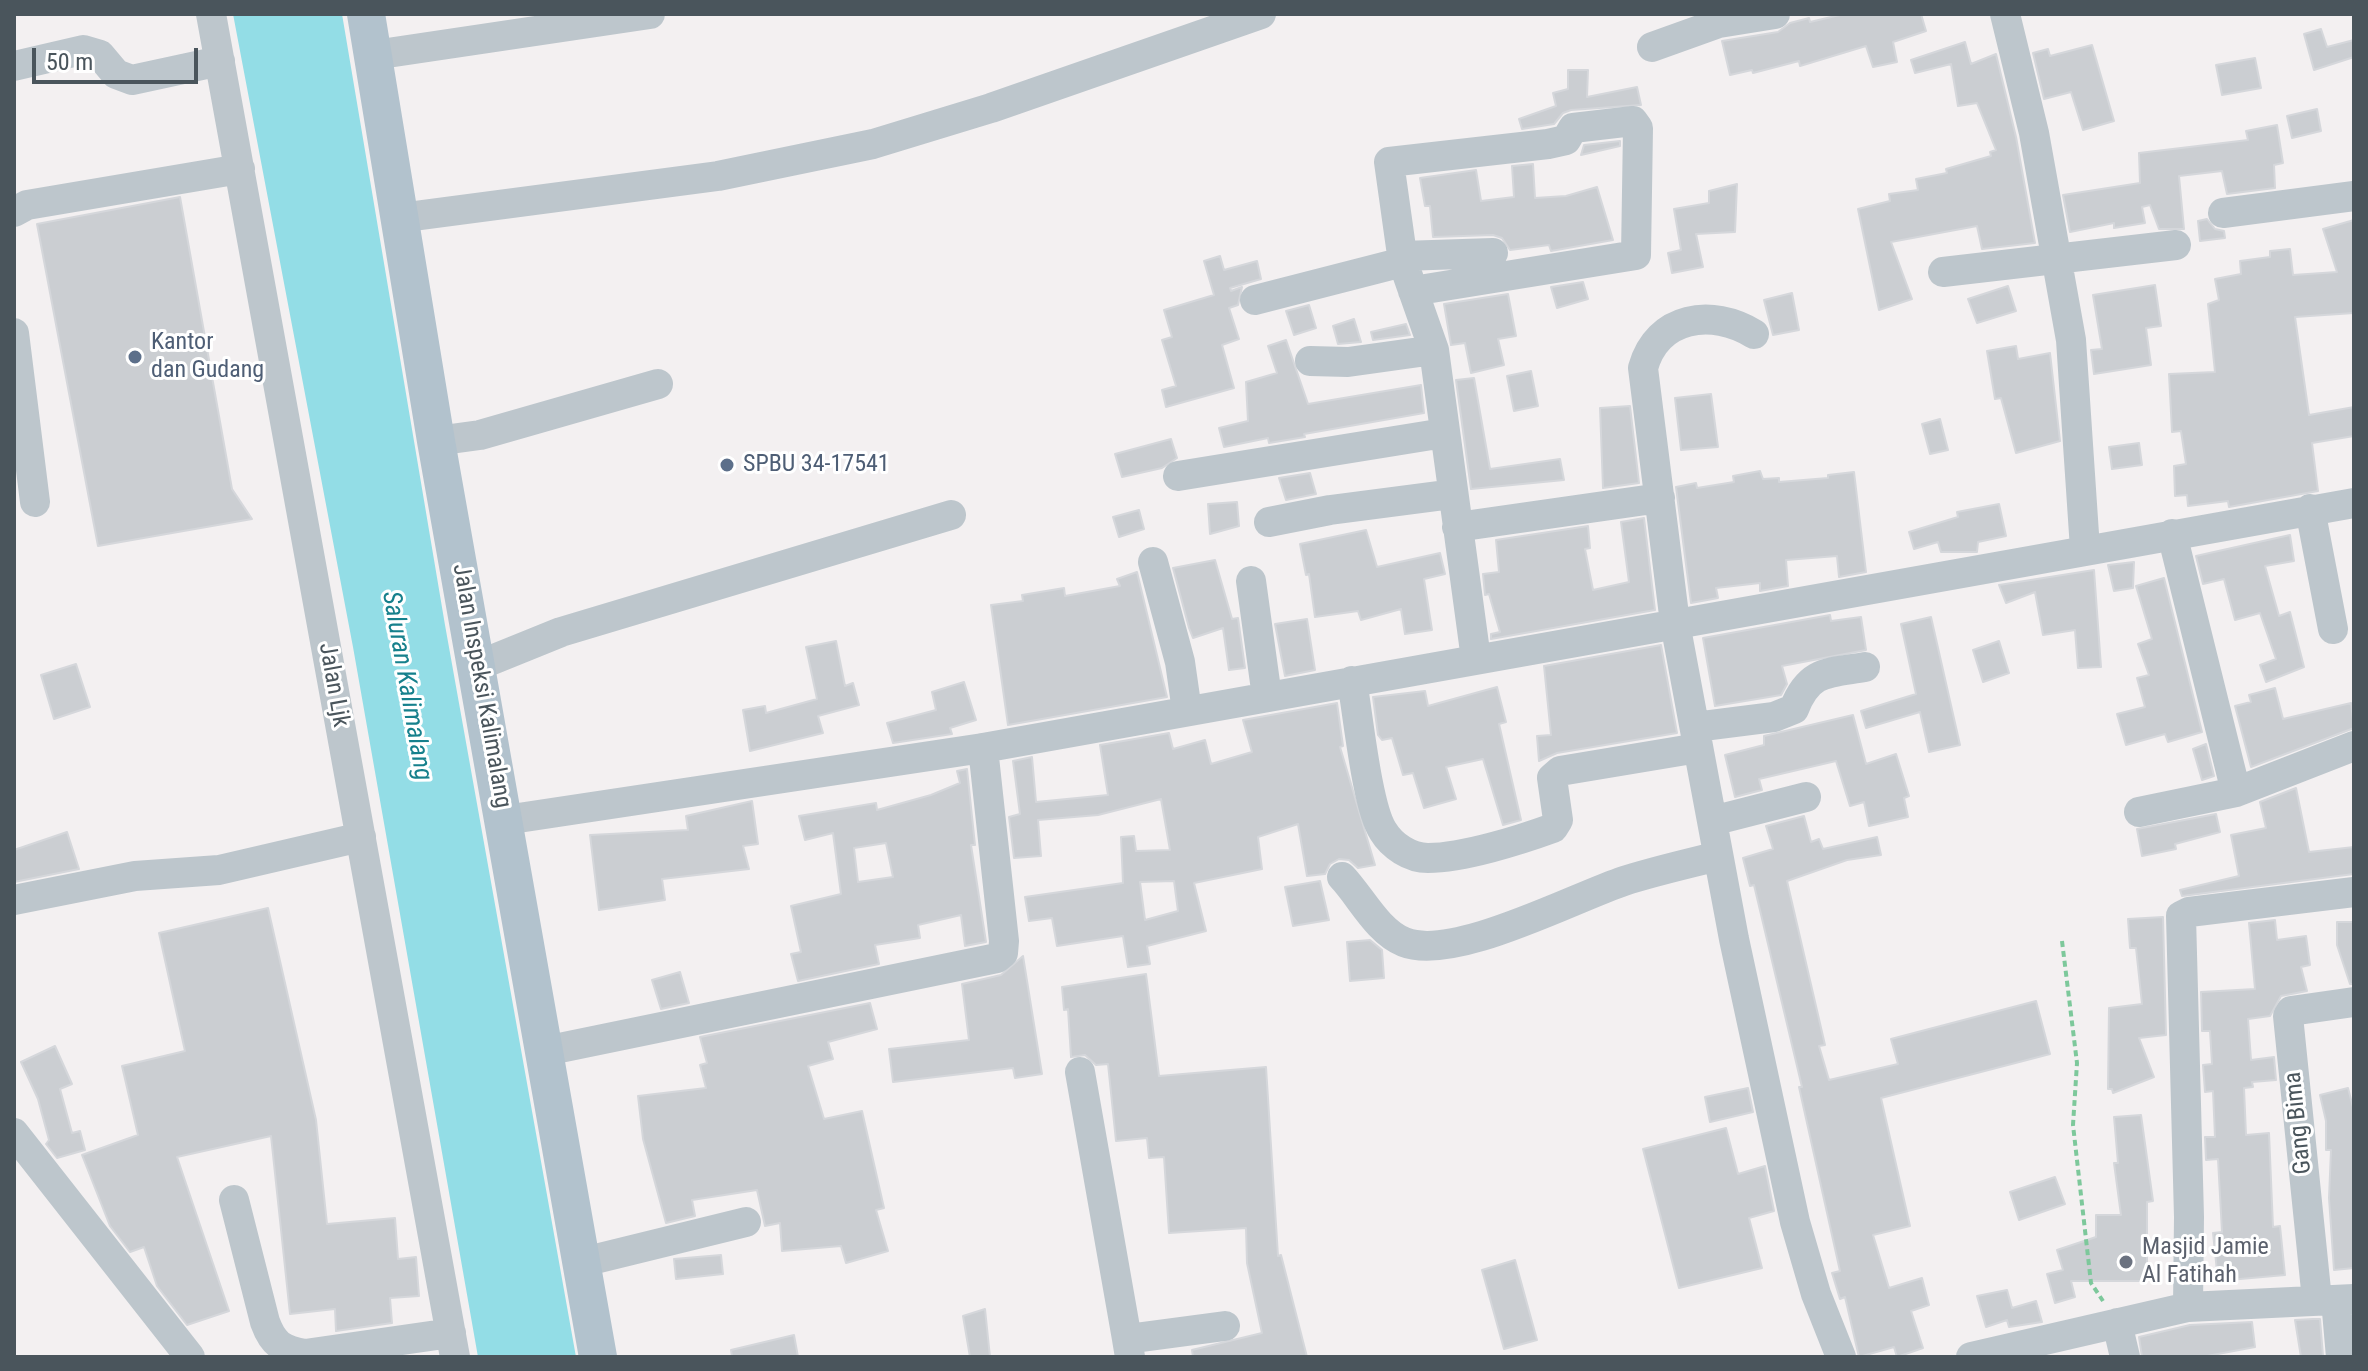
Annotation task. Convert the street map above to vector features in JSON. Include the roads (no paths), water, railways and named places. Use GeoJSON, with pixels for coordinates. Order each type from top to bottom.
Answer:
{"type":"FeatureCollection","features":[{"type":"Feature","properties":{"kind":"main road","name":"Jalan Inspeksi Kalimalang"},"geometry":{"type":"LineString","coordinates":[[366,14],[436,441],[598,1357]]}},
{"type":"Feature","properties":{"kind":"street","name":"Jalan Ljk"},"geometry":{"type":"LineString","coordinates":[[211,14],[453,1345]]}},
{"type":"Feature","properties":{"kind":"street"},"geometry":{"type":"LineString","coordinates":[[374,55],[650,14]]}},
{"type":"Feature","properties":{"kind":"street"},"geometry":{"type":"LineString","coordinates":[[399,218],[718,176],[873,144],[1231,28],[1261,14]]}},
{"type":"Feature","properties":{"kind":"street"},"geometry":{"type":"LineString","coordinates":[[1652,47],[1719,23],[1775,14]]}},
{"type":"Feature","properties":{"kind":"street"},"geometry":{"type":"LineString","coordinates":[[2005,14],[2034,133],[2071,340],[2085,549]]}},
{"type":"Feature","properties":{"kind":"street"},"geometry":{"type":"LineString","coordinates":[[14,66],[83,50],[100,55],[116,74],[132,80],[220,61]]}},
{"type":"Feature","properties":{"kind":"street"},"geometry":{"type":"LineString","coordinates":[[1413,291],[1636,255],[1638,128],[1633,121],[1583,125],[1573,128],[1566,140],[1548,144],[1391,160],[1389,169],[1403,259],[1413,291],[1434,350],[1476,659]]}},
{"type":"Feature","properties":{"kind":"street"},"geometry":{"type":"LineString","coordinates":[[14,212],[27,205],[240,169]]}},
{"type":"Feature","properties":{"kind":"street"},"geometry":{"type":"LineString","coordinates":[[2223,213],[2354,196]]}},
{"type":"Feature","properties":{"kind":"street"},"geometry":{"type":"LineString","coordinates":[[1943,272],[2176,245]]}},
{"type":"Feature","properties":{"kind":"street"},"geometry":{"type":"LineString","coordinates":[[1255,300],[1403,259],[1493,253]]}},
{"type":"Feature","properties":{"kind":"street"},"geometry":{"type":"LineString","coordinates":[[1754,334],[1733,321],[1703,319],[1673,328],[1647,353],[1643,368],[1675,623],[1718,856],[1795,1222],[1816,1294],[1841,1357]]}},
{"type":"Feature","properties":{"kind":"street"},"geometry":{"type":"LineString","coordinates":[[14,333],[35,502]]}},
{"type":"Feature","properties":{"kind":"street"},"geometry":{"type":"LineString","coordinates":[[1310,361],[1348,362],[1434,350]]}},
{"type":"Feature","properties":{"kind":"street"},"geometry":{"type":"LineString","coordinates":[[436,441],[480,435],[658,384]]}},
{"type":"Feature","properties":{"kind":"street"},"geometry":{"type":"LineString","coordinates":[[1178,476],[1444,433]]}},
{"type":"Feature","properties":{"kind":"street"},"geometry":{"type":"LineString","coordinates":[[1269,522],[1330,510],[1453,494]]}},
{"type":"Feature","properties":{"kind":"street"},"geometry":{"type":"LineString","coordinates":[[1457,527],[1660,498]]}},
{"type":"Feature","properties":{"kind":"street"},"geometry":{"type":"LineString","coordinates":[[505,820],[983,748],[2354,503]]}},
{"type":"Feature","properties":{"kind":"street"},"geometry":{"type":"LineString","coordinates":[[2310,509],[2333,629]]}},
{"type":"Feature","properties":{"kind":"street"},"geometry":{"type":"LineString","coordinates":[[477,666],[561,632],[951,515]]}},
{"type":"Feature","properties":{"kind":"street"},"geometry":{"type":"LineString","coordinates":[[2172,534],[2236,792]]}},
{"type":"Feature","properties":{"kind":"street"},"geometry":{"type":"LineString","coordinates":[[1153,562],[1180,662],[1187,711]]}},
{"type":"Feature","properties":{"kind":"street"},"geometry":{"type":"LineString","coordinates":[[1251,581],[1267,697]]}},
{"type":"Feature","properties":{"kind":"street"},"geometry":{"type":"LineString","coordinates":[[1352,681],[1376,814],[1393,844],[1418,857],[1430,858],[1553,828],[1558,820],[1552,778],[1560,771],[1774,717],[1794,709],[1801,691],[1817,675],[1865,667]]}},
{"type":"Feature","properties":{"kind":"street"},"geometry":{"type":"LineString","coordinates":[[2139,812],[2236,792],[2354,746]]}},
{"type":"Feature","properties":{"kind":"street"},"geometry":{"type":"LineString","coordinates":[[545,1051],[997,958],[1003,953],[1004,941],[983,748]]}},
{"type":"Feature","properties":{"kind":"street"},"geometry":{"type":"LineString","coordinates":[[1712,821],[1806,797]]}},
{"type":"Feature","properties":{"kind":"street"},"geometry":{"type":"LineString","coordinates":[[14,900],[135,876],[219,870],[361,837]]}},
{"type":"Feature","properties":{"kind":"street"},"geometry":{"type":"LineString","coordinates":[[1342,877],[1379,924],[1401,941],[1418,946],[1439,946],[1523,921],[1624,881],[1718,856]]}},
{"type":"Feature","properties":{"kind":"street"},"geometry":{"type":"LineString","coordinates":[[2188,1307],[2189,1217],[2181,916],[2189,912],[2354,892]]}},
{"type":"Feature","properties":{"kind":"street","name":"Gang Bima"},"geometry":{"type":"LineString","coordinates":[[2336,1300],[2288,1016],[2291,1011],[2302,1008],[2354,1002]]}},
{"type":"Feature","properties":{"kind":"street"},"geometry":{"type":"LineString","coordinates":[[1080,1072],[1128,1348],[1225,1326]]}},
{"type":"Feature","properties":{"kind":"street"},"geometry":{"type":"LineString","coordinates":[[14,1133],[190,1357]]}},
{"type":"Feature","properties":{"kind":"street"},"geometry":{"type":"LineString","coordinates":[[234,1200],[265,1322],[272,1340],[286,1351],[305,1354],[453,1345]]}},
{"type":"Feature","properties":{"kind":"street"},"geometry":{"type":"LineString","coordinates":[[579,1263],[746,1222]]}},
{"type":"Feature","properties":{"kind":"street"},"geometry":{"type":"LineString","coordinates":[[1971,1357],[2188,1307],[2336,1300],[2341,1357]]}},
{"type":"Feature","properties":{"kind":"street"},"geometry":{"type":"LineString","coordinates":[[2117,1323],[2125,1357]]}},
{"type":"Feature","properties":{"kind":"water","name":"Saluran Kalimalang"},"geometry":{"type":"Polygon","coordinates":[[[233,14],[342,14],[445,625],[576,1357],[478,1357],[353,647],[233,14]]]}},
{"type":"Feature","properties":{"kind":"place","name":"Kantor dan Gudang"},"geometry":{"type":"Point","coordinates":[135,357]}},
{"type":"Feature","properties":{"kind":"place","name":"SPBU 34-17541"},"geometry":{"type":"Point","coordinates":[727,465]}},
{"type":"Feature","properties":{"kind":"place","name":"Masjid Jamie Al Fatihah"},"geometry":{"type":"Point","coordinates":[2126,1262]}}]}
